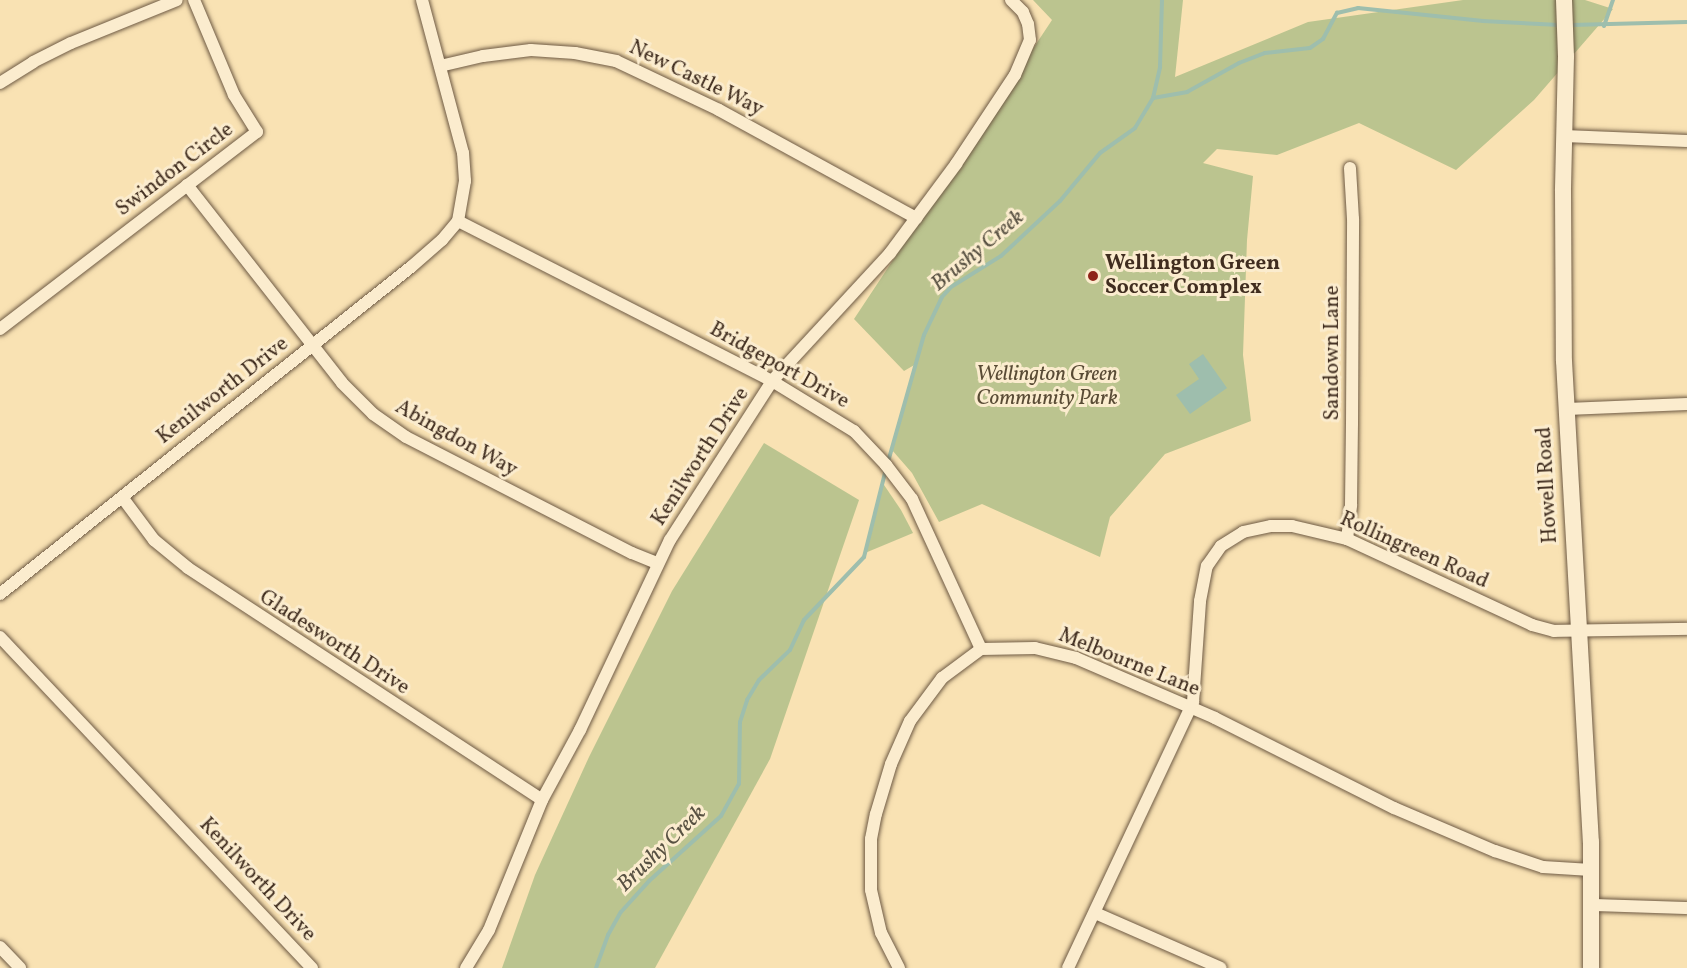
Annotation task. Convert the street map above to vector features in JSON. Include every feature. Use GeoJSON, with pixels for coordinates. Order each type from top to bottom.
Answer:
{"type":"FeatureCollection","features":[{"type":"Feature","properties":{"kind":"main road","name":"Howell Road"},"geometry":{"type":"LineString","coordinates":[[1564,0],[1566,56],[1563,285],[1567,409],[1593,905],[1591,968]]}},
{"type":"Feature","properties":{"kind":"street"},"geometry":{"type":"LineString","coordinates":[[0,83],[33,62],[71,43],[177,0]]}},
{"type":"Feature","properties":{"kind":"street","name":"Swindon Circle"},"geometry":{"type":"LineString","coordinates":[[0,329],[256,132],[234,95],[194,0]]}},
{"type":"Feature","properties":{"kind":"street"},"geometry":{"type":"LineString","coordinates":[[422,0],[465,164],[465,181],[458,221]]}},
{"type":"Feature","properties":{"kind":"street","name":"Kenilworth Drive"},"geometry":{"type":"LineString","coordinates":[[466,968],[489,930],[542,800],[585,720],[639,608],[657,563],[772,381],[890,253],[956,164],[1023,61],[1030,40],[1028,24],[1023,12],[1011,0]]}},
{"type":"Feature","properties":{"kind":"street","name":"New Castle Way"},"geometry":{"type":"LineString","coordinates":[[440,66],[483,56],[531,50],[575,53],[616,61],[719,110],[916,218]]}},
{"type":"Feature","properties":{"kind":"street"},"geometry":{"type":"LineString","coordinates":[[1564,136],[1687,141]]}},
{"type":"Feature","properties":{"kind":"street","name":"Sandown Lane"},"geometry":{"type":"LineString","coordinates":[[1347,538],[1351,505],[1352,424],[1353,219],[1350,168]]}},
{"type":"Feature","properties":{"kind":"street","name":"Abingdon Way"},"geometry":{"type":"LineString","coordinates":[[187,185],[312,346],[358,401],[396,431],[657,563]]}},
{"type":"Feature","properties":{"kind":"street","name":"Kenilworth Drive"},"geometry":{"type":"LineString","coordinates":[[0,594],[312,346],[442,240],[458,221]]}},
{"type":"Feature","properties":{"kind":"street","name":"Bridgeport Drive"},"geometry":{"type":"LineString","coordinates":[[458,221],[772,381],[838,419],[873,450],[903,487],[921,518],[981,649]]}},
{"type":"Feature","properties":{"kind":"street"},"geometry":{"type":"LineString","coordinates":[[1567,409],[1687,404]]}},
{"type":"Feature","properties":{"kind":"street","name":"Gladesworth Drive"},"geometry":{"type":"LineString","coordinates":[[122,497],[154,540],[188,568],[542,800]]}},
{"type":"Feature","properties":{"kind":"street","name":"Rollingreen Road"},"geometry":{"type":"LineString","coordinates":[[1068,968],[1191,709],[1197,675],[1202,585],[1208,566],[1221,546],[1243,532],[1271,526],[1304,528],[1347,538],[1532,625],[1554,632],[1687,629]]}},
{"type":"Feature","properties":{"kind":"street","name":"Kenilworth Drive"},"geometry":{"type":"LineString","coordinates":[[0,637],[312,968]]}},
{"type":"Feature","properties":{"kind":"street","name":"Melbourne Lane"},"geometry":{"type":"LineString","coordinates":[[981,649],[1022,647],[1059,652],[1215,718],[1394,808],[1495,850],[1544,867],[1591,870]]}},
{"type":"Feature","properties":{"kind":"street"},"geometry":{"type":"LineString","coordinates":[[898,968],[881,933],[872,890],[871,839],[876,814],[891,764],[910,721],[942,678],[981,649]]}},
{"type":"Feature","properties":{"kind":"street"},"geometry":{"type":"LineString","coordinates":[[1593,905],[1687,908]]}},
{"type":"Feature","properties":{"kind":"street"},"geometry":{"type":"LineString","coordinates":[[1095,913],[1221,968]]}},
{"type":"Feature","properties":{"kind":"street"},"geometry":{"type":"LineString","coordinates":[[0,947],[20,968]]}},
{"type":"Feature","properties":{"kind":"green space","name":"Wellington Green Community Park"},"geometry":{"type":"Polygon","coordinates":[[[1033,0],[1183,0],[1175,77],[1308,22],[1463,0],[1585,0],[1613,9],[1534,100],[1456,170],[1359,123],[1277,155],[1217,149],[1203,163],[1253,176],[1247,240],[1243,355],[1251,421],[1165,454],[1110,517],[1100,557],[982,504],[939,522],[912,473],[892,450],[916,364],[904,371],[854,319],[1052,20],[1033,0]]]}},
{"type":"Feature","properties":{"kind":"green space"},"geometry":{"type":"Polygon","coordinates":[[[764,443],[859,500],[770,759],[655,968],[502,968],[535,875],[589,757],[672,591],[764,443]]]}},
{"type":"Feature","properties":{"kind":"green space"},"geometry":{"type":"Polygon","coordinates":[[[882,482],[913,533],[865,553],[882,482]]]}},
{"type":"Feature","properties":{"kind":"shaded area"},"geometry":{"type":"Polygon","coordinates":[[[1203,354],[1227,388],[1190,414],[1176,395],[1199,379],[1189,364],[1203,354]]]}},
{"type":"Feature","properties":{"kind":"waterway","name":"Brushy Creek"},"geometry":{"type":"LineString","coordinates":[[888,462],[924,335],[942,297],[951,287],[1001,256],[1060,201],[1100,153],[1135,128],[1153,98],[1160,67],[1162,0]]}},
{"type":"Feature","properties":{"kind":"waterway"},"geometry":{"type":"LineString","coordinates":[[1604,26],[1613,0]]}},
{"type":"Feature","properties":{"kind":"waterway","name":"Brushy Creek"},"geometry":{"type":"LineString","coordinates":[[1153,98],[1187,92],[1239,63],[1265,53],[1310,48],[1323,39],[1337,13],[1358,8],[1483,21],[1560,25]]}},
{"type":"Feature","properties":{"kind":"waterway","name":"Brushy Creek"},"geometry":{"type":"LineString","coordinates":[[1571,25],[1687,22]]}},
{"type":"Feature","properties":{"kind":"waterway","name":"Brushy Creek"},"geometry":{"type":"LineString","coordinates":[[596,968],[608,935],[621,912],[649,881],[721,816],[739,784],[740,722],[747,700],[759,680],[790,650],[804,620],[864,557],[886,469]]}},
{"type":"Feature","properties":{"kind":"place","name":"Wellington Green Soccer Complex"},"geometry":{"type":"Point","coordinates":[1093,276]}}]}
